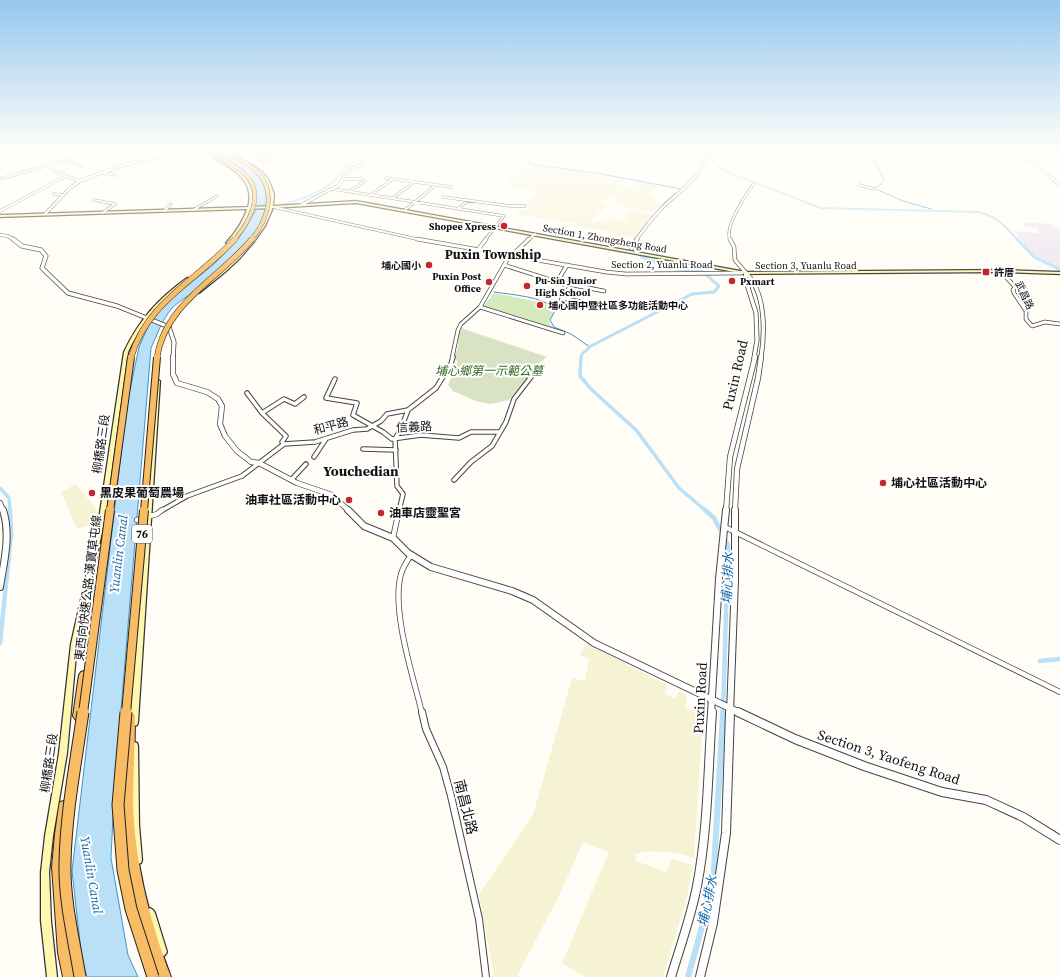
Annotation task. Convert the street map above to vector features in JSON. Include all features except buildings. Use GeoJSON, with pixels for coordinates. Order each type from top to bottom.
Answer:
{"type":"FeatureCollection","features":[{"type":"Feature","properties":{"kind":"highway","name":"東西向快速公路 漢寶草屯線"},"geometry":{"type":"LineString","coordinates":[[80,977],[69,907],[65,864],[67,830],[132,351],[144,325],[157,309],[227,249],[242,231],[252,214],[253,196]]}},
{"type":"Feature","properties":{"kind":"highway","name":"東西向快速公路 漢寶草屯線"},"geometry":{"type":"LineString","coordinates":[[152,977],[131,909],[123,870],[118,805],[158,346],[163,332],[179,309],[242,251],[257,232],[268,209],[268,196]]}},
{"type":"Feature","properties":{"kind":"highway"},"geometry":{"type":"LineString","coordinates":[[69,977],[64,953],[58,867],[60,834],[85,668],[92,650]]}},
{"type":"Feature","properties":{"kind":"highway"},"geometry":{"type":"LineString","coordinates":[[128,702],[131,717],[128,803],[133,867],[140,905],[165,977]]}},
{"type":"Feature","properties":{"kind":"main road","name":"柳橋路三段"},"geometry":{"type":"LineString","coordinates":[[52,977],[46,921],[45,872],[49,836],[63,753],[74,644],[102,519],[126,352],[134,334],[168,293],[208,264],[223,249],[245,222],[249,208],[250,196]]}},
{"type":"Feature","properties":{"kind":"main road"},"geometry":{"type":"LineString","coordinates":[[171,977],[144,895],[138,861],[135,825],[134,702],[160,356],[167,326],[193,297],[244,252],[264,225],[270,196]]}},
{"type":"Feature","properties":{"kind":"main road","name":"Section 1, Zhongzheng Road"},"geometry":{"type":"LineString","coordinates":[[110,213],[249,208],[356,202],[746,272]]}},
{"type":"Feature","properties":{"kind":"main road"},"geometry":{"type":"LineString","coordinates":[[0,217],[45,214],[110,213]]}},
{"type":"Feature","properties":{"kind":"main road"},"geometry":{"type":"LineString","coordinates":[[0,217],[110,213]]}},
{"type":"Feature","properties":{"kind":"main road","name":"Section 3, Yuanlu Road"},"geometry":{"type":"LineString","coordinates":[[746,272],[1000,270],[1060,272]]}},
{"type":"Feature","properties":{"kind":"street"},"geometry":{"type":"LineString","coordinates":[[0,211],[29,196]]}},
{"type":"Feature","properties":{"kind":"street"},"geometry":{"type":"LineString","coordinates":[[45,214],[62,196]]}},
{"type":"Feature","properties":{"kind":"street"},"geometry":{"type":"LineString","coordinates":[[193,210],[217,196]]}},
{"type":"Feature","properties":{"kind":"street"},"geometry":{"type":"LineString","coordinates":[[301,204],[319,196]]}},
{"type":"Feature","properties":{"kind":"street"},"geometry":{"type":"LineString","coordinates":[[375,196],[504,216],[477,251]]}},
{"type":"Feature","properties":{"kind":"street"},"geometry":{"type":"LineString","coordinates":[[405,210],[424,196]]}},
{"type":"Feature","properties":{"kind":"street"},"geometry":{"type":"LineString","coordinates":[[637,252],[634,247],[635,242],[656,215],[675,196]]}},
{"type":"Feature","properties":{"kind":"street"},"geometry":{"type":"LineString","coordinates":[[746,196],[738,207],[729,232],[729,238],[734,248],[735,260],[746,272]]}},
{"type":"Feature","properties":{"kind":"street"},"geometry":{"type":"LineString","coordinates":[[443,197],[510,206],[525,206]]}},
{"type":"Feature","properties":{"kind":"street"},"geometry":{"type":"LineString","coordinates":[[94,200],[115,204],[102,213]]}},
{"type":"Feature","properties":{"kind":"street"},"geometry":{"type":"LineString","coordinates":[[459,208],[469,200]]}},
{"type":"Feature","properties":{"kind":"street"},"geometry":{"type":"LineString","coordinates":[[164,211],[171,204]]}},
{"type":"Feature","properties":{"kind":"street","name":"Section 2, Yuanlu Road"},"geometry":{"type":"LineString","coordinates":[[269,206],[437,244],[620,274],[746,272]]}},
{"type":"Feature","properties":{"kind":"street"},"geometry":{"type":"LineString","coordinates":[[393,538],[403,494],[397,486],[395,439],[401,429],[408,410],[436,388],[451,364],[458,330],[461,324],[480,307],[504,265],[511,256],[535,234]]}},
{"type":"Feature","properties":{"kind":"street"},"geometry":{"type":"LineString","coordinates":[[0,236],[8,236],[22,246],[42,250],[46,256],[42,268],[68,293],[117,306],[167,326]]}},
{"type":"Feature","properties":{"kind":"street"},"geometry":{"type":"LineString","coordinates":[[504,265],[557,282],[604,291]]}},
{"type":"Feature","properties":{"kind":"street"},"geometry":{"type":"LineString","coordinates":[[557,282],[567,265]]}},
{"type":"Feature","properties":{"kind":"street","name":"武昌路"},"geometry":{"type":"LineString","coordinates":[[1000,270],[1015,287],[1013,290],[1014,293],[1026,311],[1026,319],[1032,326],[1045,322],[1060,324]]}},
{"type":"Feature","properties":{"kind":"street","name":"Puxin Road"},"geometry":{"type":"LineString","coordinates":[[671,977],[691,911],[697,885],[705,828],[722,549],[730,457],[738,420],[753,366],[757,340],[756,314],[745,278],[746,272]]}},
{"type":"Feature","properties":{"kind":"street","name":"Puxin Road"},"geometry":{"type":"LineString","coordinates":[[700,977],[713,923],[725,841],[731,708],[735,580],[734,531],[737,469],[758,378],[764,340],[763,313],[752,280],[746,272]]}},
{"type":"Feature","properties":{"kind":"street"},"geometry":{"type":"LineString","coordinates":[[559,308],[566,284]]}},
{"type":"Feature","properties":{"kind":"street"},"geometry":{"type":"LineString","coordinates":[[562,298],[598,304]]}},
{"type":"Feature","properties":{"kind":"street"},"geometry":{"type":"LineString","coordinates":[[480,307],[562,333]]}},
{"type":"Feature","properties":{"kind":"street","name":"Section 3, Yaofeng Road"},"geometry":{"type":"LineString","coordinates":[[167,326],[174,343],[174,379],[177,383],[208,392],[218,399],[222,406],[220,424],[225,436],[237,451],[251,462],[259,463],[291,480],[332,495],[364,526],[393,538],[412,555],[436,569],[512,591],[533,600],[594,643],[625,660],[795,739],[864,766],[942,792],[986,800],[1022,818],[1060,840]]}},
{"type":"Feature","properties":{"kind":"street"},"geometry":{"type":"LineString","coordinates":[[454,480],[471,462],[492,446],[506,422],[514,399],[531,377]]}},
{"type":"Feature","properties":{"kind":"street","name":"信義路"},"geometry":{"type":"LineString","coordinates":[[335,379],[326,398],[357,403],[353,415],[374,426],[392,439],[421,435],[459,438],[471,432],[499,432]]}},
{"type":"Feature","properties":{"kind":"street"},"geometry":{"type":"LineString","coordinates":[[138,520],[157,514],[173,503],[187,496],[242,476],[284,444],[282,442],[286,436],[262,413],[247,393]]}},
{"type":"Feature","properties":{"kind":"street"},"geometry":{"type":"LineString","coordinates":[[262,413],[284,399],[295,404],[304,398]]}},
{"type":"Feature","properties":{"kind":"street","name":"和平路"},"geometry":{"type":"LineString","coordinates":[[284,444],[315,442],[353,430],[374,426],[382,421],[387,414],[408,410]]}},
{"type":"Feature","properties":{"kind":"street"},"geometry":{"type":"LineString","coordinates":[[314,457],[326,439]]}},
{"type":"Feature","properties":{"kind":"street"},"geometry":{"type":"LineString","coordinates":[[363,449],[396,450]]}},
{"type":"Feature","properties":{"kind":"street"},"geometry":{"type":"LineString","coordinates":[[291,480],[306,464]]}},
{"type":"Feature","properties":{"kind":"street"},"geometry":{"type":"LineString","coordinates":[[0,503],[7,534],[0,587]]}},
{"type":"Feature","properties":{"kind":"street"},"geometry":{"type":"LineString","coordinates":[[725,527],[1060,692]]}},
{"type":"Feature","properties":{"kind":"street","name":"南昌北路"},"geometry":{"type":"LineString","coordinates":[[412,555],[406,562],[401,573],[399,586],[400,613],[405,647],[426,729],[443,767],[451,796],[479,920],[486,977]]}},
{"type":"Feature","properties":{"kind":"shaded area"},"geometry":{"type":"Polygon","coordinates":[[[535,196],[609,196],[604,201],[598,201],[608,205],[589,222],[594,223],[600,220],[607,222],[613,218],[625,222],[627,219],[624,218],[626,216],[625,215],[630,210],[653,215],[637,237],[626,235],[621,239],[613,238],[616,233],[576,226],[577,224],[574,223],[515,214],[519,211],[525,211],[531,205],[526,204],[535,196]]]}},
{"type":"Feature","properties":{"kind":"shaded area"},"geometry":{"type":"Polygon","coordinates":[[[612,196],[653,196],[658,197],[654,202],[662,204],[652,212],[613,204],[618,197],[612,196]]]}},
{"type":"Feature","properties":{"kind":"shaded area"},"geometry":{"type":"Polygon","coordinates":[[[1022,222],[1052,224],[1060,230],[1060,269],[1040,260],[1030,252],[1014,231],[1040,233],[1036,228],[1026,227],[1022,222]]]}},
{"type":"Feature","properties":{"kind":"shaded area"},"geometry":{"type":"Polygon","coordinates":[[[76,484],[97,510],[94,524],[77,529],[61,492],[76,484]]]}},
{"type":"Feature","properties":{"kind":"shaded area"},"geometry":{"type":"Polygon","coordinates":[[[586,643],[667,685],[665,694],[675,698],[679,691],[687,696],[685,708],[703,715],[694,858],[678,853],[653,851],[635,854],[636,861],[666,872],[672,859],[693,865],[686,901],[663,977],[585,977],[562,963],[609,852],[583,842],[560,894],[518,974],[519,977],[494,977],[479,894],[533,815],[572,678],[585,681],[589,659],[580,655],[586,643]]]}},
{"type":"Feature","properties":{"kind":"green space"},"geometry":{"type":"Polygon","coordinates":[[[494,293],[558,306],[549,321],[551,326],[561,331],[483,307],[494,293]]]}},
{"type":"Feature","properties":{"kind":"green space","name":"埔心鄉第一示範公墓"},"geometry":{"type":"Polygon","coordinates":[[[461,328],[547,357],[530,370],[530,375],[509,400],[490,404],[476,401],[453,391],[448,385],[458,362],[454,358],[458,347],[459,332],[461,328]]]}},
{"type":"Feature","properties":{"kind":"water","name":"Yuanlin Canal"},"geometry":{"type":"Polygon","coordinates":[[[256,196],[266,196],[263,215],[258,228],[249,240],[228,263],[172,308],[168,313],[151,348],[114,795],[111,858],[128,955],[138,977],[87,977],[82,960],[72,871],[127,404],[139,347],[151,320],[162,306],[213,265],[237,241],[255,212],[256,196]]]}},
{"type":"Feature","properties":{"kind":"waterway"},"geometry":{"type":"LineString","coordinates":[[285,204],[310,196]]}},
{"type":"Feature","properties":{"kind":"waterway"},"geometry":{"type":"LineString","coordinates":[[651,218],[673,196]]}},
{"type":"Feature","properties":{"kind":"waterway"},"geometry":{"type":"LineString","coordinates":[[789,196],[821,208],[977,212],[995,219],[1005,226],[1018,240]]}},
{"type":"Feature","properties":{"kind":"waterway"},"geometry":{"type":"LineString","coordinates":[[891,196],[903,201],[931,209]]}},
{"type":"Feature","properties":{"kind":"waterway"},"geometry":{"type":"LineString","coordinates":[[634,252],[629,249],[643,228]]}},
{"type":"Feature","properties":{"kind":"waterway"},"geometry":{"type":"LineString","coordinates":[[1017,239],[1034,257],[1057,268],[1060,271]]}},
{"type":"Feature","properties":{"kind":"waterway","name":"埔心排水"},"geometry":{"type":"LineString","coordinates":[[638,254],[642,257]]}},
{"type":"Feature","properties":{"kind":"waterway","name":"埔心排水"},"geometry":{"type":"LineString","coordinates":[[581,358],[582,354],[591,346],[692,294],[714,292],[719,286],[702,271],[675,269],[642,257]]}},
{"type":"Feature","properties":{"kind":"waterway"},"geometry":{"type":"LineString","coordinates":[[494,292],[535,299],[550,305],[556,309],[550,320],[554,327],[571,334],[590,347]]}},
{"type":"Feature","properties":{"kind":"waterway","name":"埔心排水"},"geometry":{"type":"LineString","coordinates":[[581,357],[580,376],[591,389],[637,431],[679,488],[706,511]]}},
{"type":"Feature","properties":{"kind":"waterway"},"geometry":{"type":"LineString","coordinates":[[0,488],[9,498],[10,511]]}},
{"type":"Feature","properties":{"kind":"waterway"},"geometry":{"type":"LineString","coordinates":[[0,643],[11,534],[10,510]]}},
{"type":"Feature","properties":{"kind":"waterway","name":"埔心排水"},"geometry":{"type":"LineString","coordinates":[[705,510],[714,518],[728,545],[723,713]]}},
{"type":"Feature","properties":{"kind":"waterway"},"geometry":{"type":"LineString","coordinates":[[1040,661],[1060,659]]}},
{"type":"Feature","properties":{"kind":"waterway","name":"埔心排水"},"geometry":{"type":"LineString","coordinates":[[688,977],[713,887],[723,712]]}},
{"type":"Feature","properties":{"kind":"place","name":"Shopee Xpress"},"geometry":{"type":"Point","coordinates":[504,226]}},
{"type":"Feature","properties":{"kind":"place","name":"埔心國小"},"geometry":{"type":"Point","coordinates":[429,265]}},
{"type":"Feature","properties":{"kind":"place","name":"許厝"},"geometry":{"type":"Point","coordinates":[986,272]}},
{"type":"Feature","properties":{"kind":"place","name":"Pxmart"},"geometry":{"type":"Point","coordinates":[732,281]}},
{"type":"Feature","properties":{"kind":"place","name":"Puxin Post Office"},"geometry":{"type":"Point","coordinates":[489,282]}},
{"type":"Feature","properties":{"kind":"place","name":"Pu-Sin Junior High School"},"geometry":{"type":"Point","coordinates":[527,286]}},
{"type":"Feature","properties":{"kind":"place","name":"埔心國中暨社區多功能活動中心"},"geometry":{"type":"Point","coordinates":[540,305]}},
{"type":"Feature","properties":{"kind":"place","name":"埔心社區活動中心"},"geometry":{"type":"Point","coordinates":[883,483]}},
{"type":"Feature","properties":{"kind":"place","name":"黑皮果葡萄農場"},"geometry":{"type":"Point","coordinates":[92,493]}},
{"type":"Feature","properties":{"kind":"place","name":"油車社區活動中心"},"geometry":{"type":"Point","coordinates":[349,500]}},
{"type":"Feature","properties":{"kind":"place","name":"油車店靈聖宮"},"geometry":{"type":"Point","coordinates":[381,513]}},
{"type":"Feature","properties":{"kind":"district","name":"Puxin Township"},"geometry":{"type":"Point","coordinates":[493,254]}},
{"type":"Feature","properties":{"kind":"district","name":"Youchedian"},"geometry":{"type":"Point","coordinates":[361,471]}}]}
